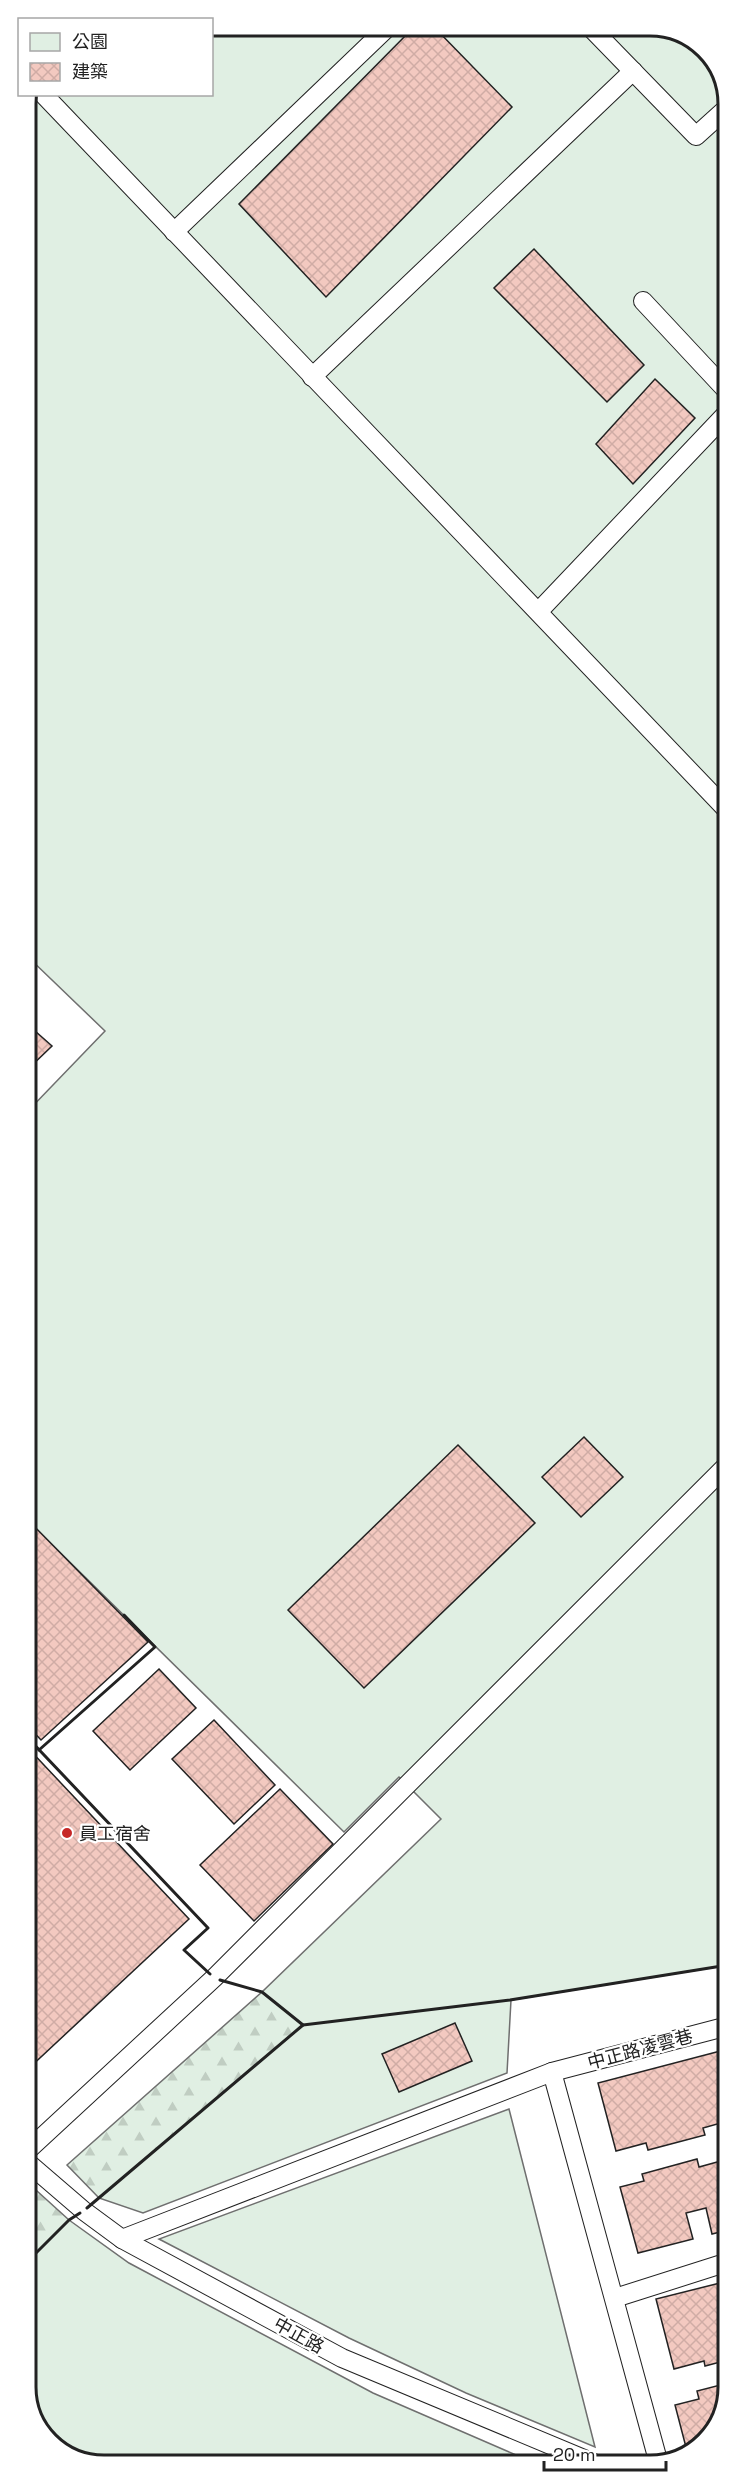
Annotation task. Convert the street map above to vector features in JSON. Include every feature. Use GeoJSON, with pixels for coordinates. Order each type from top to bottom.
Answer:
{"type":"FeatureCollection","features":[{"type":"Feature","properties":{"kind":"lane"},"geometry":{"type":"LineString","coordinates":[[174,232],[379,36]]}},
{"type":"Feature","properties":{"kind":"lane"},"geometry":{"type":"LineString","coordinates":[[600,36],[696,136],[718,116]]}},
{"type":"Feature","properties":{"kind":"lane"},"geometry":{"type":"LineString","coordinates":[[312,377],[633,71]]}},
{"type":"Feature","properties":{"kind":"lane"},"geometry":{"type":"LineString","coordinates":[[45,96],[312,377],[539,610],[718,800]]}},
{"type":"Feature","properties":{"kind":"lane"},"geometry":{"type":"LineString","coordinates":[[643,301],[718,381]]}},
{"type":"Feature","properties":{"kind":"lane"},"geometry":{"type":"LineString","coordinates":[[539,610],[718,422]]}},
{"type":"Feature","properties":{"kind":"lane"},"geometry":{"type":"LineString","coordinates":[[36,2143],[214,1978],[718,1474]]}},
{"type":"Feature","properties":{"kind":"lane","name":"中正路凌雲巷"},"geometry":{"type":"LineString","coordinates":[[122,2239],[552,2072],[718,2029]]}},
{"type":"Feature","properties":{"kind":"lane"},"geometry":{"type":"LineString","coordinates":[[552,2072],[656,2455]]}},
{"type":"Feature","properties":{"kind":"lane","name":"中正路"},"geometry":{"type":"LineString","coordinates":[[36,2170],[84,2211],[122,2239],[342,2358],[574,2455]]}},
{"type":"Feature","properties":{"kind":"lane"},"geometry":{"type":"LineString","coordinates":[[615,2298],[718,2265]]}},
{"type":"Feature","properties":{"kind":"green space"},"geometry":{"type":"Polygon","coordinates":[[[213,36],[654,36],[667,38],[684,45],[695,53],[709,70],[717,91],[718,104],[718,1967],[511,2000],[507,2073],[143,2213],[99,2198],[303,2025],[262,1992],[441,1819],[399,1777],[344,1832],[36,1529],[36,1103],[105,1031],[36,965],[37,96],[213,96],[213,36]]]}},
{"type":"Feature","properties":{"kind":"green space"},"geometry":{"type":"Polygon","coordinates":[[[262,1992],[303,2025],[99,2198],[67,2165],[262,1992]]]}},
{"type":"Feature","properties":{"kind":"green space"},"geometry":{"type":"Polygon","coordinates":[[[509,2109],[595,2447],[466,2393],[349,2338],[159,2239],[509,2109]]]}},
{"type":"Feature","properties":{"kind":"green space"},"geometry":{"type":"Polygon","coordinates":[[[36,2192],[69,2220],[36,2253],[36,2192]]]}},
{"type":"Feature","properties":{"kind":"green space"},"geometry":{"type":"Polygon","coordinates":[[[69,2220],[129,2263],[373,2393],[516,2455],[100,2455],[78,2450],[66,2444],[53,2432],[45,2421],[37,2400],[36,2253],[69,2220]]]}},
{"type":"Feature","properties":{"kind":"building"},"geometry":{"type":"Polygon","coordinates":[[[405,36],[443,36],[512,107],[326,297],[239,204],[405,36]]]}},
{"type":"Feature","properties":{"kind":"building"},"geometry":{"type":"Polygon","coordinates":[[[534,249],[644,365],[607,402],[494,288],[534,249]]]}},
{"type":"Feature","properties":{"kind":"building"},"geometry":{"type":"Polygon","coordinates":[[[655,379],[695,418],[633,484],[596,444],[655,379]]]}},
{"type":"Feature","properties":{"kind":"building"},"geometry":{"type":"Polygon","coordinates":[[[36,1032],[52,1046],[36,1061],[36,1032]]]}},
{"type":"Feature","properties":{"kind":"building"},"geometry":{"type":"Polygon","coordinates":[[[584,1437],[623,1477],[581,1517],[542,1477],[584,1437]]]}},
{"type":"Feature","properties":{"kind":"building"},"geometry":{"type":"Polygon","coordinates":[[[458,1445],[535,1523],[364,1688],[288,1610],[458,1445]]]}},
{"type":"Feature","properties":{"kind":"building"},"geometry":{"type":"Polygon","coordinates":[[[36,1528],[148,1642],[41,1740],[36,1735],[36,1528]]]}},
{"type":"Feature","properties":{"kind":"building"},"geometry":{"type":"Polygon","coordinates":[[[159,1669],[196,1708],[130,1770],[93,1731],[159,1669]]]}},
{"type":"Feature","properties":{"kind":"building"},"geometry":{"type":"Polygon","coordinates":[[[214,1720],[275,1785],[234,1824],[172,1759],[214,1720]]]}},
{"type":"Feature","properties":{"kind":"building","name":"員工宿舍"},"geometry":{"type":"Polygon","coordinates":[[[36,1757],[189,1919],[36,2062],[36,1757]]]}},
{"type":"Feature","properties":{"kind":"building"},"geometry":{"type":"Polygon","coordinates":[[[280,1789],[333,1844],[254,1921],[200,1865],[280,1789]]]}},
{"type":"Feature","properties":{"kind":"building"},"geometry":{"type":"Polygon","coordinates":[[[455,2023],[472,2061],[399,2092],[382,2054],[455,2023]]]}},
{"type":"Feature","properties":{"kind":"building"},"geometry":{"type":"Polygon","coordinates":[[[718,2052],[718,2124],[703,2128],[705,2135],[648,2150],[646,2143],[616,2151],[598,2083],[718,2052]]]}},
{"type":"Feature","properties":{"kind":"building"},"geometry":{"type":"Polygon","coordinates":[[[697,2159],[699,2167],[718,2162],[718,2232],[712,2234],[706,2208],[686,2213],[693,2239],[638,2253],[620,2187],[644,2181],[642,2174],[697,2159]]]}},
{"type":"Feature","properties":{"kind":"building"},"geometry":{"type":"Polygon","coordinates":[[[718,2284],[718,2363],[705,2366],[704,2361],[674,2369],[656,2299],[718,2284]]]}},
{"type":"Feature","properties":{"kind":"building"},"geometry":{"type":"Polygon","coordinates":[[[718,2386],[714,2409],[709,2421],[701,2432],[685,2445],[675,2405],[699,2399],[697,2391],[718,2386]]]}},
{"type":"Feature","properties":{"kind":"wall"},"geometry":{"type":"LineString","coordinates":[[39,1750],[155,1647],[124,1615]]}},
{"type":"Feature","properties":{"kind":"wall"},"geometry":{"type":"LineString","coordinates":[[36,1746],[208,1928],[184,1950],[210,1974]]}},
{"type":"Feature","properties":{"kind":"wall"},"geometry":{"type":"LineString","coordinates":[[87,2208],[303,2025],[510,2000],[718,1967]]}},
{"type":"Feature","properties":{"kind":"wall"},"geometry":{"type":"LineString","coordinates":[[220,1980],[262,1992],[303,2025]]}},
{"type":"Feature","properties":{"kind":"wall"},"geometry":{"type":"LineString","coordinates":[[36,2253],[69,2220],[80,2213]]}},
{"type":"Feature","properties":{"kind":"place","name":"員工宿舍"},"geometry":{"type":"Point","coordinates":[67,1833]}}]}
